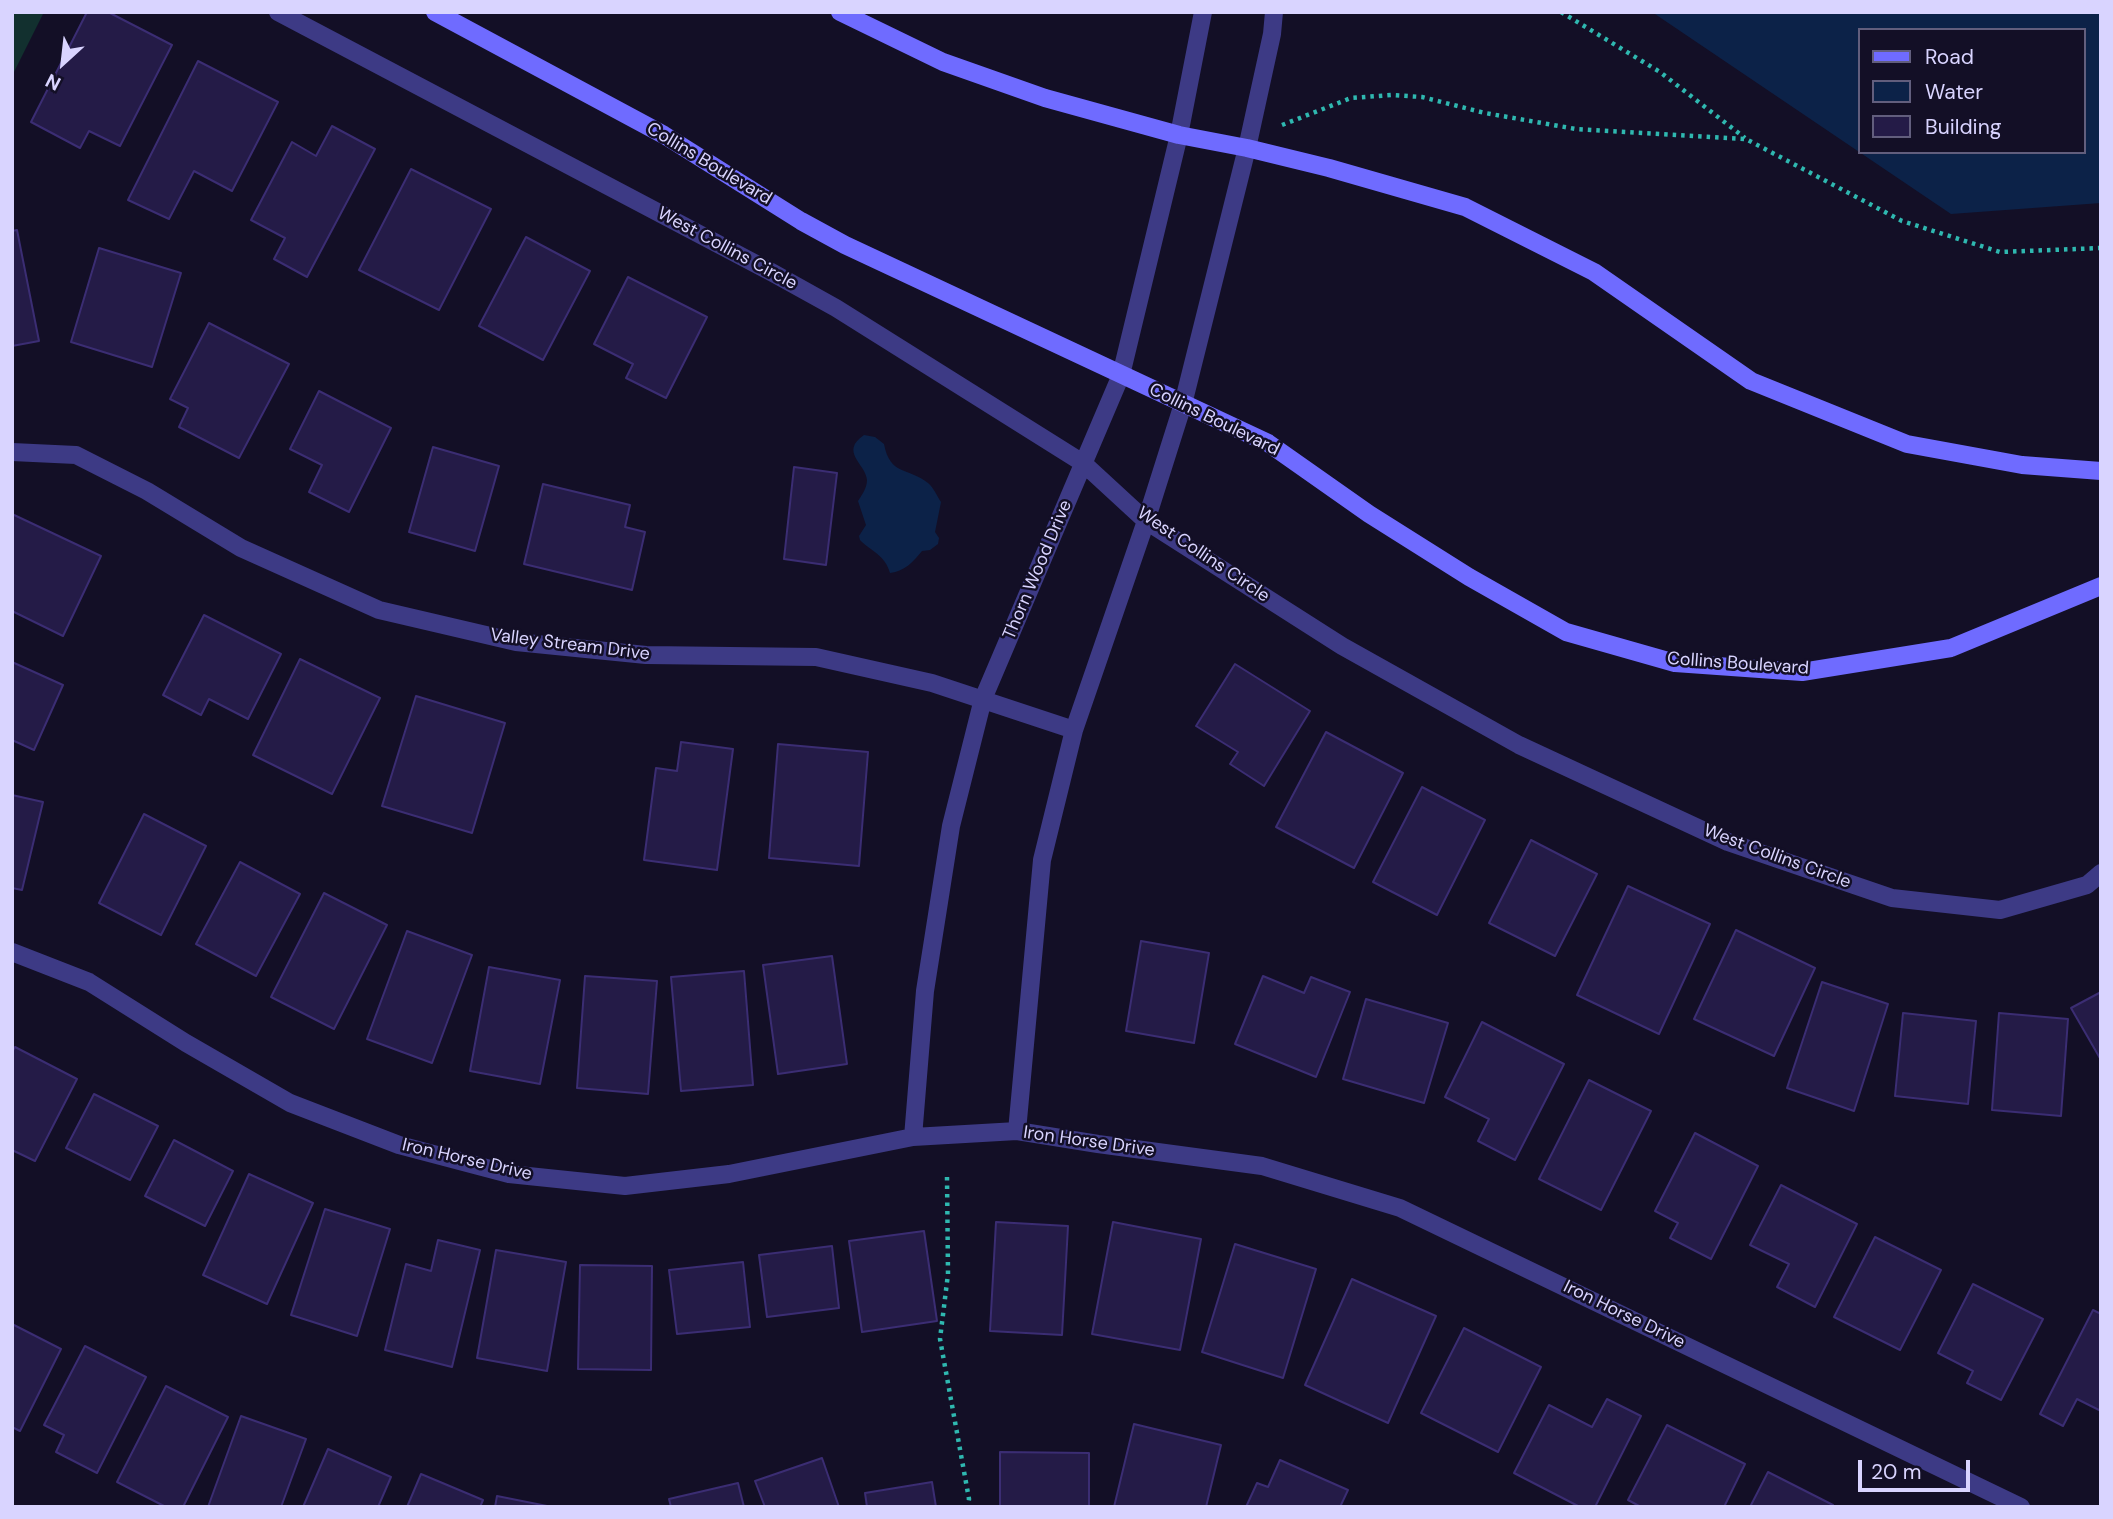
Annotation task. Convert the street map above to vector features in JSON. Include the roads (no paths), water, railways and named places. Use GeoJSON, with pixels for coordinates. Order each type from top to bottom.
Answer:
{"type":"FeatureCollection","features":[{"type":"Feature","properties":{"kind":"street","name":"West Collins Circle"},"geometry":{"type":"LineString","coordinates":[[278,12],[773,272],[836,308],[1083,463],[1146,521],[1342,646],[1519,745],[1728,842],[1892,898],[2000,910],[2087,886],[2101,873]]}},
{"type":"Feature","properties":{"kind":"street","name":"Collins Boulevard"},"geometry":{"type":"LineString","coordinates":[[435,12],[664,135],[801,221],[845,245],[1268,443],[1369,514],[1469,577],[1566,632],[1675,663],[1802,671],[1951,648],[2101,586]]}},
{"type":"Feature","properties":{"kind":"street"},"geometry":{"type":"LineString","coordinates":[[840,12],[888,37],[995,82],[1115,119],[1329,168],[1465,207],[1594,272],[1751,381],[1908,444],[2022,465],[2101,471]]}},
{"type":"Feature","properties":{"kind":"street","name":"Thorn Wood Drive"},"geometry":{"type":"LineString","coordinates":[[913,1137],[925,991],[951,826],[983,699],[1121,375],[1179,135],[1203,12]]}},
{"type":"Feature","properties":{"kind":"street"},"geometry":{"type":"LineString","coordinates":[[1017,1130],[1042,860],[1074,730],[1184,404],[1247,148],[1272,34],[1274,12]]}},
{"type":"Feature","properties":{"kind":"street","name":"Valley Stream Drive"},"geometry":{"type":"LineString","coordinates":[[12,452],[76,455],[148,491],[241,548],[379,610],[516,642],[646,655],[816,657],[932,683],[1074,730]]}},
{"type":"Feature","properties":{"kind":"street","name":"Iron Horse Drive"},"geometry":{"type":"LineString","coordinates":[[12,952],[89,982],[186,1044],[290,1103],[399,1145],[509,1174],[625,1186],[729,1174],[913,1137],[1017,1130],[1262,1166],[1400,1208],[2021,1507]]}},
{"type":"Feature","properties":{"kind":"water"},"geometry":{"type":"Polygon","coordinates":[[[1652,12],[2101,12],[2101,203],[1951,214],[1862,154],[2085,154],[2085,28],[1857,28],[1857,151],[1652,12]]]}},
{"type":"Feature","properties":{"kind":"water"},"geometry":{"type":"Polygon","coordinates":[[[864,435],[875,437],[884,444],[895,466],[928,483],[941,502],[935,532],[939,538],[938,544],[930,550],[922,551],[908,565],[895,572],[890,573],[881,558],[860,540],[859,536],[866,525],[858,501],[867,480],[856,458],[854,447],[864,435]]]}}]}
